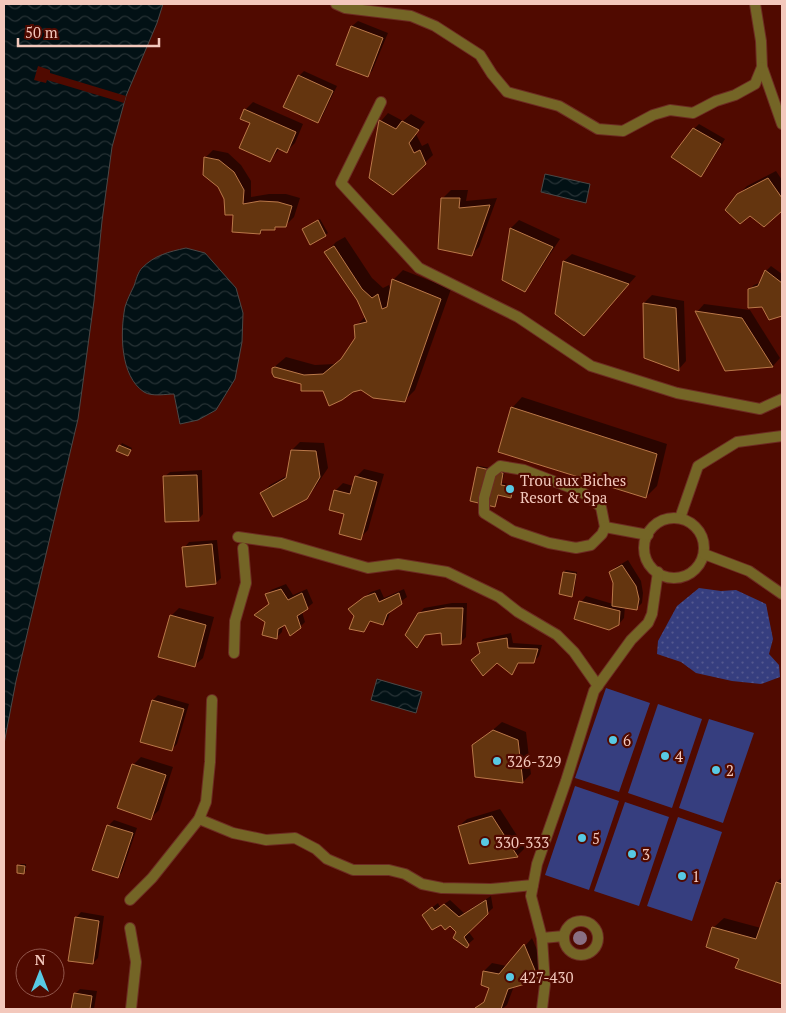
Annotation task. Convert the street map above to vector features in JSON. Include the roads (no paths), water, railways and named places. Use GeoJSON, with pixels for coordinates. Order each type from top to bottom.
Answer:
{"type":"FeatureCollection","features":[{"type":"Feature","properties":{"kind":"lane"},"geometry":{"type":"LineString","coordinates":[[336,4],[344,8],[411,16],[435,26],[480,55],[492,74],[507,92],[559,106],[598,129],[623,131],[653,115],[670,110],[693,112],[716,101],[735,95],[755,84],[762,67]]}},
{"type":"Feature","properties":{"kind":"lane"},"geometry":{"type":"LineString","coordinates":[[755,4],[761,41],[762,67],[782,124]]}},
{"type":"Feature","properties":{"kind":"lane"},"geometry":{"type":"LineString","coordinates":[[381,102],[341,183],[419,268],[518,317],[591,366],[677,394],[760,408],[782,399]]}},
{"type":"Feature","properties":{"kind":"lane"},"geometry":{"type":"LineString","coordinates":[[680,518],[698,466],[737,442],[782,436]]}},
{"type":"Feature","properties":{"kind":"lane"},"geometry":{"type":"LineString","coordinates":[[500,466],[524,470],[582,492],[601,507],[605,527],[602,534],[591,545],[576,548],[549,543],[513,531],[484,513],[484,498],[491,473],[500,466]]}},
{"type":"Feature","properties":{"kind":"lane"},"geometry":{"type":"LineString","coordinates":[[668,518],[680,518],[691,523],[700,531],[704,542],[704,554],[699,565],[690,573],[680,577],[668,577],[650,565],[645,555],[645,543],[648,536],[657,523],[668,518]]}},
{"type":"Feature","properties":{"kind":"lane"},"geometry":{"type":"LineString","coordinates":[[605,527],[648,536]]}},
{"type":"Feature","properties":{"kind":"lane"},"geometry":{"type":"LineString","coordinates":[[238,537],[281,543],[368,568],[398,564],[447,572],[499,597],[518,612],[557,635],[574,652],[598,686]]}},
{"type":"Feature","properties":{"kind":"lane"},"geometry":{"type":"LineString","coordinates":[[234,653],[235,621],[246,582],[243,548]]}},
{"type":"Feature","properties":{"kind":"lane"},"geometry":{"type":"LineString","coordinates":[[704,554],[749,571],[782,594]]}},
{"type":"Feature","properties":{"kind":"lane"},"geometry":{"type":"LineString","coordinates":[[542,1009],[545,984],[542,938],[532,896],[537,864],[566,781],[594,691],[631,640],[648,623],[652,614],[658,572]]}},
{"type":"Feature","properties":{"kind":"lane"},"geometry":{"type":"LineString","coordinates":[[130,900],[152,878],[199,819],[206,802],[210,762],[212,700]]}},
{"type":"Feature","properties":{"kind":"lane"},"geometry":{"type":"LineString","coordinates":[[199,819],[232,833],[266,840],[295,838],[316,849],[327,859],[353,870],[389,870],[405,874],[422,884],[442,888],[491,889],[533,885]]}},
{"type":"Feature","properties":{"kind":"lane"},"geometry":{"type":"LineString","coordinates":[[130,928],[136,962],[131,1009]]}},
{"type":"Feature","properties":{"kind":"lane"},"geometry":{"type":"LineString","coordinates":[[542,938],[564,936]]}},
{"type":"Feature","properties":{"kind":"water"},"geometry":{"type":"Polygon","coordinates":[[[4,4],[163,4],[157,23],[126,96],[112,147],[78,419],[16,681],[4,744],[4,4]]]}},
{"type":"Feature","properties":{"kind":"water"},"geometry":{"type":"Polygon","coordinates":[[[545,174],[590,184],[586,203],[541,192],[545,174]]]}},
{"type":"Feature","properties":{"kind":"water"},"geometry":{"type":"Polygon","coordinates":[[[186,248],[205,253],[236,288],[243,313],[242,342],[235,379],[216,410],[198,420],[180,424],[174,394],[147,394],[136,385],[130,376],[126,365],[122,329],[125,307],[141,270],[157,257],[186,248]]]}},
{"type":"Feature","properties":{"kind":"water"},"geometry":{"type":"Polygon","coordinates":[[[377,679],[422,692],[416,713],[371,700],[377,679]]]}},
{"type":"Feature","properties":{"kind":"place","name":"Trou aux Biches Resort & Spa"},"geometry":{"type":"Point","coordinates":[510,489]}},
{"type":"Feature","properties":{"kind":"place","name":"6"},"geometry":{"type":"Point","coordinates":[613,740]}},
{"type":"Feature","properties":{"kind":"place","name":"4"},"geometry":{"type":"Point","coordinates":[665,756]}},
{"type":"Feature","properties":{"kind":"place","name":"326-329"},"geometry":{"type":"Point","coordinates":[497,761]}},
{"type":"Feature","properties":{"kind":"place","name":"2"},"geometry":{"type":"Point","coordinates":[716,770]}},
{"type":"Feature","properties":{"kind":"place","name":"5"},"geometry":{"type":"Point","coordinates":[582,838]}},
{"type":"Feature","properties":{"kind":"place","name":"330-333"},"geometry":{"type":"Point","coordinates":[485,842]}},
{"type":"Feature","properties":{"kind":"place","name":"3"},"geometry":{"type":"Point","coordinates":[632,854]}},
{"type":"Feature","properties":{"kind":"place","name":"1"},"geometry":{"type":"Point","coordinates":[682,876]}},
{"type":"Feature","properties":{"kind":"place","name":"427-430"},"geometry":{"type":"Point","coordinates":[510,977]}}]}
